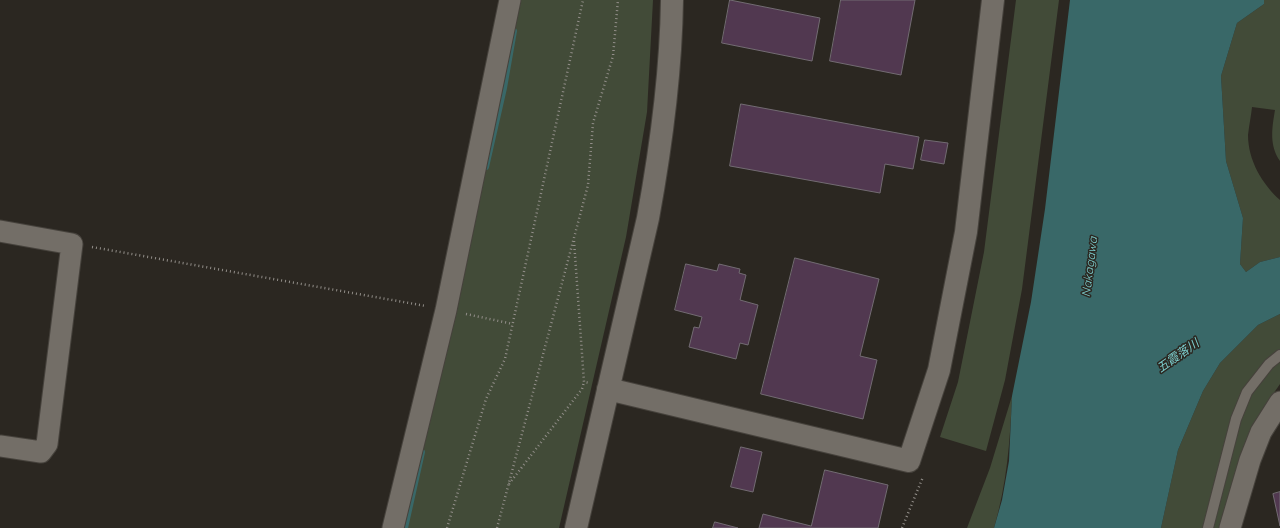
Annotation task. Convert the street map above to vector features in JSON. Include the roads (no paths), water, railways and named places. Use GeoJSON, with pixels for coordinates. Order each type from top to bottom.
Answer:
{"type":"FeatureCollection","features":[{"type":"Feature","properties":{"kind":"street"},"geometry":{"type":"LineString","coordinates":[[393,528],[446,310],[510,0]]}},
{"type":"Feature","properties":{"kind":"street"},"geometry":{"type":"LineString","coordinates":[[576,528],[602,387],[646,226],[655,180],[666,88],[672,0]]}},
{"type":"Feature","properties":{"kind":"street"},"geometry":{"type":"LineString","coordinates":[[602,387],[909,461],[939,370],[966,232],[993,0]]}},
{"type":"Feature","properties":{"kind":"street"},"geometry":{"type":"LineString","coordinates":[[0,231],[72,244],[47,444],[41,452],[0,446]]}},
{"type":"Feature","properties":{"kind":"street"},"geometry":{"type":"LineString","coordinates":[[1230,528],[1250,460],[1261,432],[1280,402]]}},
{"type":"Feature","properties":{"kind":"lane"},"geometry":{"type":"LineString","coordinates":[[1208,528],[1236,418],[1247,392],[1269,364],[1280,355]]}},
{"type":"Feature","properties":{"kind":"water"},"geometry":{"type":"Polygon","coordinates":[[[1070,0],[1264,0],[1264,4],[1237,23],[1221,76],[1226,161],[1243,218],[1240,264],[1246,272],[1260,262],[1280,257],[1280,314],[1258,325],[1220,363],[1203,391],[1178,450],[1161,528],[994,528],[1002,500],[1009,461],[1012,396],[1031,302],[1045,209],[1070,0]]]}},
{"type":"Feature","properties":{"kind":"waterway"},"geometry":{"type":"LineString","coordinates":[[486,167],[504,88],[514,31]]}},
{"type":"Feature","properties":{"kind":"waterway"},"geometry":{"type":"LineString","coordinates":[[405,528],[422,452]]}},
{"type":"Feature","properties":{"kind":"water label","name":"Nakagawa"},"geometry":{"type":"Point","coordinates":[1090,267]}},
{"type":"Feature","properties":{"kind":"water label","name":"五霞落川"},"geometry":{"type":"Point","coordinates":[1178,356]}}]}
